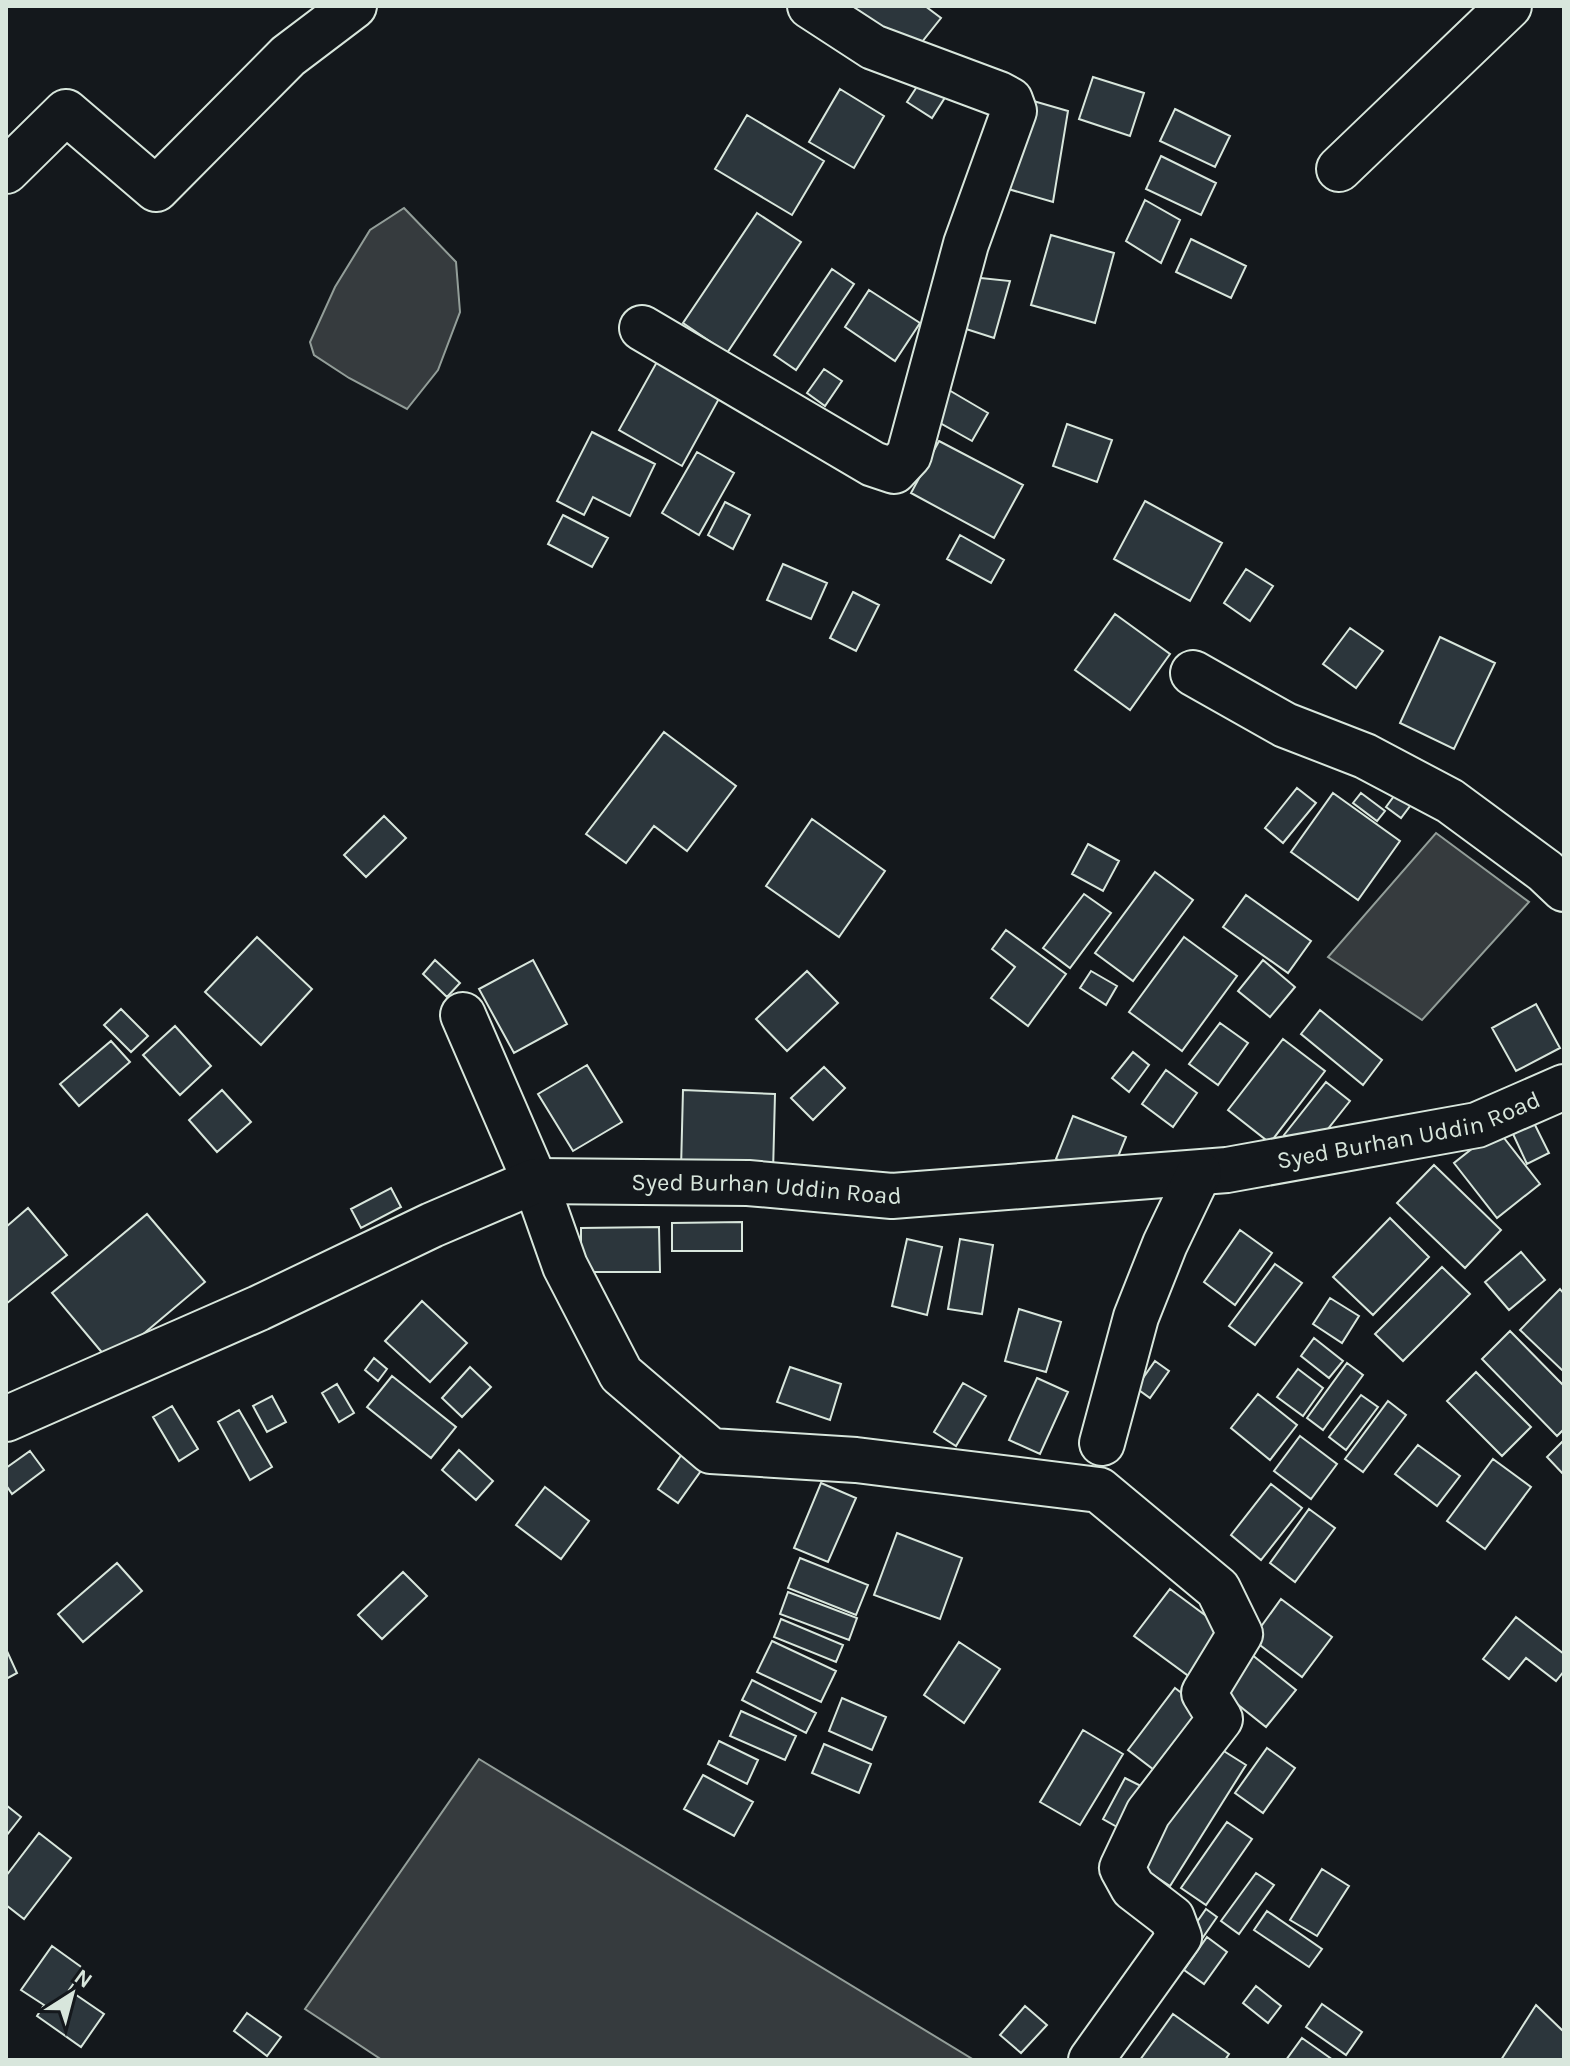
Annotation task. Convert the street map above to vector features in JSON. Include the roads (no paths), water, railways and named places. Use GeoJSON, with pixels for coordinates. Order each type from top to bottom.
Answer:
{"type":"FeatureCollection","features":[{"type":"Feature","properties":{"kind":"street"},"geometry":{"type":"LineString","coordinates":[[6,171],[66,112],[156,189],[288,56],[354,6]]}},
{"type":"Feature","properties":{"kind":"street"},"geometry":{"type":"LineString","coordinates":[[642,328],[873,464],[894,471],[909,455],[966,244],[1014,111],[1010,100],[999,94],[873,47],[810,6]]}},
{"type":"Feature","properties":{"kind":"street"},"geometry":{"type":"LineString","coordinates":[[1339,169],[1509,6]]}},
{"type":"Feature","properties":{"kind":"street"},"geometry":{"type":"LineString","coordinates":[[1193,673],[1285,725],[1365,756],[1450,801],[1545,871],[1564,889]]}},
{"type":"Feature","properties":{"kind":"street"},"geometry":{"type":"LineString","coordinates":[[463,1015],[535,1181],[565,1266],[621,1374],[711,1451],[856,1460],[1099,1490],[1218,1589],[1240,1634],[1204,1693],[1220,1719],[1148,1813],[1122,1868],[1133,1888],[1172,1918],[1179,1937],[1091,2060]]}},
{"type":"Feature","properties":{"kind":"street","name":"Syed Burhan Uddin Road"},"geometry":{"type":"LineString","coordinates":[[6,1419],[259,1308],[432,1225],[535,1181],[748,1183],[892,1196],[1199,1173],[1477,1125],[1564,1087]]}},
{"type":"Feature","properties":{"kind":"street"},"geometry":{"type":"LineString","coordinates":[[1102,1443],[1136,1317],[1165,1244],[1199,1173]]}}]}
